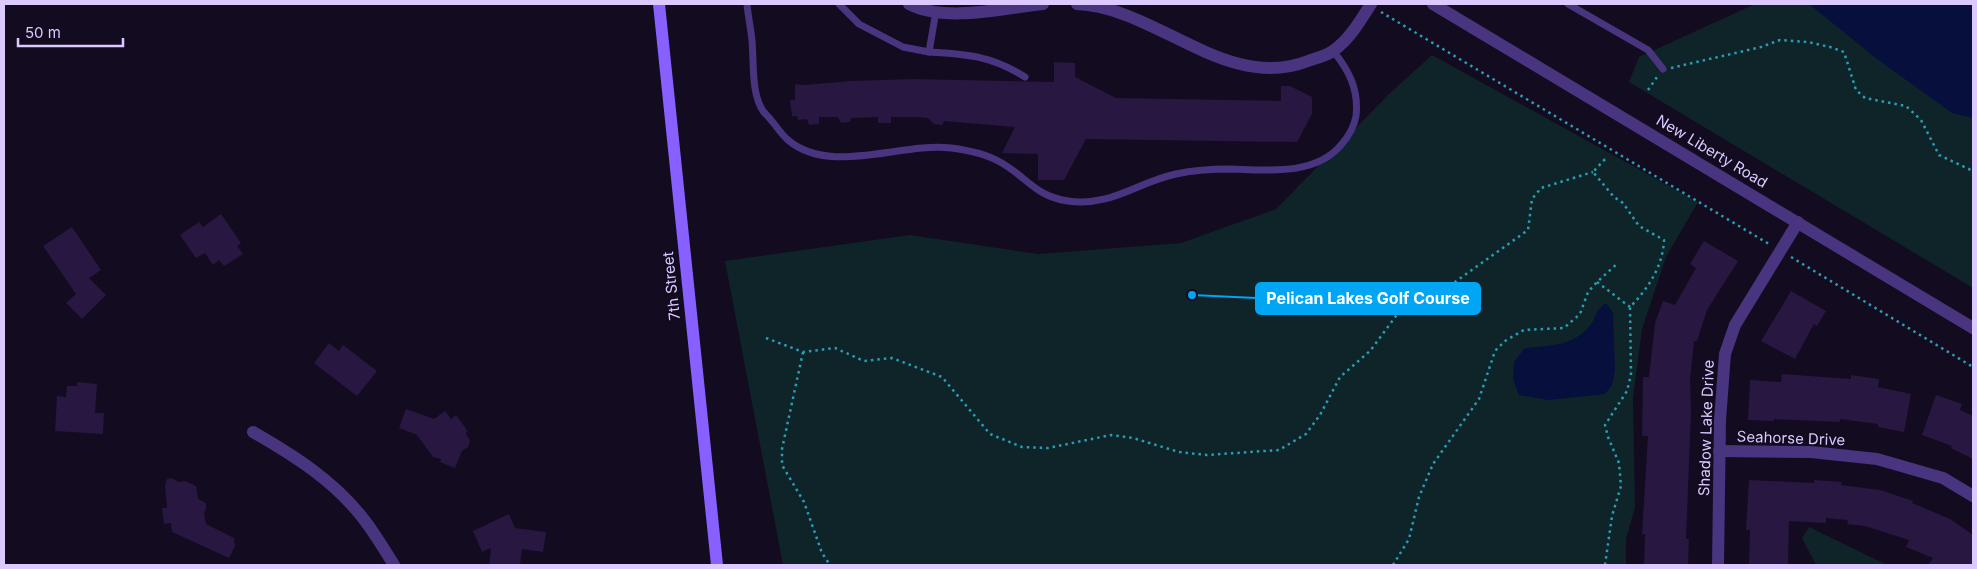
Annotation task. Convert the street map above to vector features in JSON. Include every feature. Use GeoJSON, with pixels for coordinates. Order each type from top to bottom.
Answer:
{"type":"FeatureCollection","features":[{"type":"Feature","properties":{"kind":"street","name":"7th Street"},"geometry":{"type":"LineString","coordinates":[[659,4],[717,565]]}},
{"type":"Feature","properties":{"kind":"street"},"geometry":{"type":"LineString","coordinates":[[909,4],[917,8],[953,14],[1043,4]]}},
{"type":"Feature","properties":{"kind":"street"},"geometry":{"type":"LineString","coordinates":[[1078,4],[1090,4],[1125,14],[1227,60],[1262,68],[1295,66],[1333,51],[1354,31],[1370,5]]}},
{"type":"Feature","properties":{"kind":"street","name":"New Liberty Road"},"geometry":{"type":"LineString","coordinates":[[1433,4],[1973,328]]}},
{"type":"Feature","properties":{"kind":"street","name":"Shadow Lake Drive"},"geometry":{"type":"LineString","coordinates":[[1718,565],[1719,451],[1725,354],[1735,325],[1798,222]]}},
{"type":"Feature","properties":{"kind":"street"},"geometry":{"type":"LineString","coordinates":[[253,432],[292,455],[339,492],[362,516],[394,565]]}},
{"type":"Feature","properties":{"kind":"street","name":"Seahorse Drive"},"geometry":{"type":"LineString","coordinates":[[1719,451],[1811,452],[1876,459],[1943,478],[1973,496]]}},
{"type":"Feature","properties":{"kind":"lane"},"geometry":{"type":"LineString","coordinates":[[747,4],[756,92],[759,102],[762,110],[780,132],[799,147],[813,154],[838,156],[922,148],[963,150],[999,161],[1040,192],[1072,201],[1090,202],[1113,198],[1138,187],[1180,173],[1212,169],[1294,168],[1325,159],[1335,153],[1347,139],[1353,129],[1357,108],[1353,81],[1348,70],[1333,51]]}},
{"type":"Feature","properties":{"kind":"lane"},"geometry":{"type":"LineString","coordinates":[[839,4],[859,24],[903,47],[994,60],[1025,76]]}},
{"type":"Feature","properties":{"kind":"lane"},"geometry":{"type":"LineString","coordinates":[[1568,4],[1648,50],[1663,69]]}},
{"type":"Feature","properties":{"kind":"lane"},"geometry":{"type":"LineString","coordinates":[[929,52],[936,11]]}},
{"type":"Feature","properties":{"kind":"path"},"geometry":{"type":"LineString","coordinates":[[1370,5],[1973,367]]}},
{"type":"Feature","properties":{"kind":"path"},"geometry":{"type":"LineString","coordinates":[[1648,90],[1663,69],[1761,47],[1780,40],[1830,47],[1844,52],[1856,90],[1865,98],[1906,106],[1921,120],[1939,155],[1973,171]]}},
{"type":"Feature","properties":{"kind":"path"},"geometry":{"type":"LineString","coordinates":[[766,338],[803,352],[835,348],[864,361],[892,358],[942,377],[990,434],[1022,447],[1048,448],[1111,435],[1133,438],[1180,452],[1207,455],[1279,450],[1306,434],[1320,416],[1340,377],[1370,351],[1399,312],[1424,292],[1448,287],[1528,230],[1532,199],[1541,188],[1593,172],[1607,157]]}},
{"type":"Feature","properties":{"kind":"path"},"geometry":{"type":"LineString","coordinates":[[1593,172],[1614,197],[1623,203],[1639,226],[1664,240],[1663,255],[1645,292],[1630,307],[1631,375],[1627,391],[1605,425],[1619,463],[1621,486],[1612,516],[1605,565]]}},
{"type":"Feature","properties":{"kind":"path"},"geometry":{"type":"LineString","coordinates":[[1393,565],[1409,539],[1420,497],[1433,464],[1479,399],[1495,351],[1505,341],[1524,330],[1564,328],[1580,314],[1588,292],[1596,282],[1618,263]]}},
{"type":"Feature","properties":{"kind":"path"},"geometry":{"type":"LineString","coordinates":[[1596,282],[1630,307]]}},
{"type":"Feature","properties":{"kind":"path"},"geometry":{"type":"LineString","coordinates":[[803,352],[782,449],[782,465],[804,502],[822,553],[830,565]]}},
{"type":"Feature","properties":{"kind":"green space"},"geometry":{"type":"Polygon","coordinates":[[[1755,4],[1973,4],[1973,288],[1629,82],[1639,57],[1755,4]]]}},
{"type":"Feature","properties":{"kind":"green space"},"geometry":{"type":"Polygon","coordinates":[[[1432,55],[1698,202],[1666,257],[1642,329],[1633,398],[1635,507],[1626,539],[1626,565],[783,565],[725,261],[910,235],[1038,254],[1181,243],[1276,209],[1390,93],[1432,55]]]}},
{"type":"Feature","properties":{"kind":"green space"},"geometry":{"type":"Polygon","coordinates":[[[1809,527],[1887,565],[1816,565],[1802,538],[1809,527]]]}},
{"type":"Feature","properties":{"kind":"shaded area"},"geometry":{"type":"Polygon","coordinates":[[[1809,4],[1973,4],[1973,118],[1952,113],[1877,59],[1809,4]]]}},
{"type":"Feature","properties":{"kind":"shaded area"},"geometry":{"type":"Polygon","coordinates":[[[1606,303],[1613,313],[1615,370],[1612,385],[1605,394],[1548,400],[1519,395],[1513,379],[1514,362],[1525,348],[1559,344],[1575,338],[1588,328],[1599,309],[1606,303]]]}},
{"type":"Feature","properties":{"kind":"building"},"geometry":{"type":"Polygon","coordinates":[[[1054,62],[1075,63],[1075,77],[1116,98],[1281,101],[1281,86],[1290,86],[1312,97],[1312,114],[1297,142],[1086,139],[1064,180],[1038,180],[1038,154],[1002,153],[1015,127],[944,121],[942,125],[934,124],[928,118],[916,117],[891,117],[891,123],[878,123],[878,117],[851,118],[850,122],[841,123],[838,117],[819,117],[819,124],[809,125],[807,119],[798,120],[797,116],[792,116],[790,100],[795,100],[795,84],[913,79],[1054,82],[1054,62]]]}},
{"type":"Feature","properties":{"kind":"building"},"geometry":{"type":"Polygon","coordinates":[[[221,214],[241,243],[237,246],[243,254],[224,266],[219,260],[213,265],[205,253],[196,258],[180,235],[199,222],[203,227],[221,214]]]}},
{"type":"Feature","properties":{"kind":"building"},"geometry":{"type":"Polygon","coordinates":[[[72,227],[101,270],[89,278],[106,295],[82,319],[66,303],[76,294],[43,246],[72,227]]]}},
{"type":"Feature","properties":{"kind":"building"},"geometry":{"type":"Polygon","coordinates":[[[1704,241],[1738,261],[1707,310],[1697,341],[1694,341],[1690,379],[1691,413],[1686,539],[1689,539],[1688,565],[1644,565],[1645,534],[1642,534],[1648,436],[1642,436],[1643,377],[1649,377],[1655,323],[1663,301],[1675,305],[1696,268],[1690,264],[1704,241]]]}},
{"type":"Feature","properties":{"kind":"building"},"geometry":{"type":"Polygon","coordinates":[[[1791,291],[1826,311],[1817,326],[1814,324],[1795,359],[1761,341],[1791,291]]]}},
{"type":"Feature","properties":{"kind":"building"},"geometry":{"type":"Polygon","coordinates":[[[329,343],[339,351],[343,345],[377,371],[357,396],[314,363],[329,343]]]}},
{"type":"Feature","properties":{"kind":"building"},"geometry":{"type":"Polygon","coordinates":[[[1782,374],[1851,379],[1851,375],[1879,379],[1878,387],[1911,394],[1904,432],[1878,427],[1878,424],[1840,419],[1840,422],[1774,419],[1774,421],[1748,420],[1750,380],[1781,382],[1782,374]]]}},
{"type":"Feature","properties":{"kind":"building"},"geometry":{"type":"Polygon","coordinates":[[[77,382],[97,384],[95,413],[104,413],[103,434],[55,431],[57,396],[66,397],[67,386],[77,386],[77,382]]]}},
{"type":"Feature","properties":{"kind":"building"},"geometry":{"type":"Polygon","coordinates":[[[1936,395],[1962,404],[1960,410],[1973,416],[1973,459],[1951,448],[1952,446],[1922,435],[1936,395]]]}},
{"type":"Feature","properties":{"kind":"building"},"geometry":{"type":"Polygon","coordinates":[[[406,409],[434,419],[445,411],[451,419],[456,415],[467,430],[466,434],[470,440],[468,447],[462,451],[455,468],[440,462],[441,459],[433,457],[417,435],[399,428],[406,409]]]}},
{"type":"Feature","properties":{"kind":"building"},"geometry":{"type":"Polygon","coordinates":[[[172,478],[179,482],[185,481],[196,486],[198,499],[206,503],[204,513],[206,524],[234,538],[235,546],[229,558],[172,532],[171,523],[164,524],[162,508],[167,508],[165,485],[167,479],[172,478]]]}},
{"type":"Feature","properties":{"kind":"building"},"geometry":{"type":"Polygon","coordinates":[[[1749,480],[1814,483],[1814,480],[1842,482],[1841,485],[1880,490],[1913,501],[1912,503],[1950,519],[1973,535],[1973,565],[1928,565],[1933,558],[1906,547],[1909,540],[1865,526],[1847,524],[1848,520],[1826,518],[1826,523],[1789,521],[1788,565],[1749,565],[1750,530],[1746,530],[1749,480]]]}},
{"type":"Feature","properties":{"kind":"building"},"geometry":{"type":"Polygon","coordinates":[[[509,514],[515,528],[546,532],[543,552],[522,549],[520,565],[489,565],[491,548],[482,552],[473,531],[509,514]]]}},
{"type":"Feature","properties":{"kind":"place","name":"Pelican Lakes Golf Course"},"geometry":{"type":"Point","coordinates":[1192,295]}}]}
